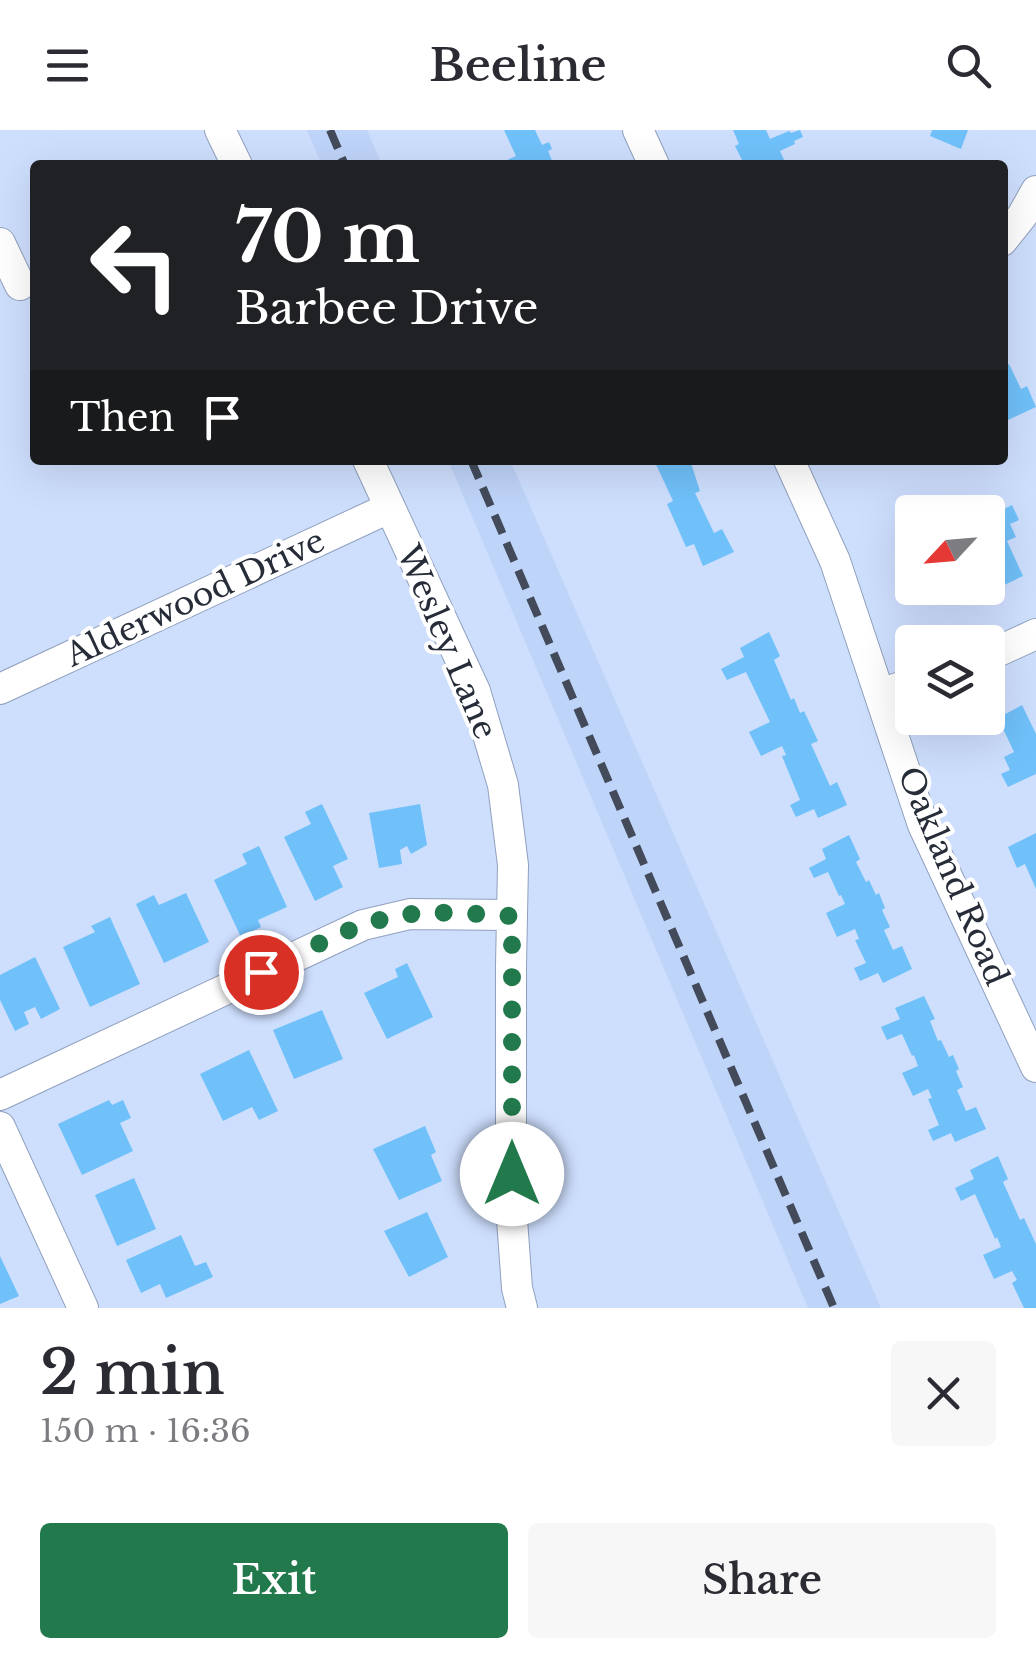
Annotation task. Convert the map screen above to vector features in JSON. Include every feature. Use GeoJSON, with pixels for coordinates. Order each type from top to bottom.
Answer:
{"type":"FeatureCollection","features":[{"type":"Feature","properties":{"kind":"street"},"geometry":{"type":"LineString","coordinates":[[220,130],[235,160]]}},
{"type":"Feature","properties":{"kind":"street"},"geometry":{"type":"LineString","coordinates":[[638,130],[652,160]]}},
{"type":"Feature","properties":{"kind":"street"},"geometry":{"type":"LineString","coordinates":[[1008,234],[1036,191]]}},
{"type":"Feature","properties":{"kind":"street"},"geometry":{"type":"LineString","coordinates":[[0,242],[18,286]]}},
{"type":"Feature","properties":{"kind":"street","name":"Wesley Lane"},"geometry":{"type":"LineString","coordinates":[[370,465],[475,691],[503,785],[513,864],[512,1206],[517,1288],[522,1308]]}},
{"type":"Feature","properties":{"kind":"street","name":"Oakland Road"},"geometry":{"type":"LineString","coordinates":[[791,465],[836,561],[923,825],[1036,1067]]}},
{"type":"Feature","properties":{"kind":"street","name":"Alderwood Drive"},"geometry":{"type":"LineString","coordinates":[[0,689],[389,508]]}},
{"type":"Feature","properties":{"kind":"street"},"geometry":{"type":"LineString","coordinates":[[1005,648],[1036,634]]}},
{"type":"Feature","properties":{"kind":"street"},"geometry":{"type":"LineString","coordinates":[[881,694],[895,689]]}},
{"type":"Feature","properties":{"kind":"street"},"geometry":{"type":"LineString","coordinates":[[0,1094],[363,924],[410,914],[512,916]]}},
{"type":"Feature","properties":{"kind":"street"},"geometry":{"type":"LineString","coordinates":[[0,1127],[83,1308]]}},
{"type":"Feature","properties":{"kind":"shaded area"},"geometry":{"type":"Polygon","coordinates":[[[307,130],[367,130],[380,160],[320,160],[307,130]]]}},
{"type":"Feature","properties":{"kind":"shaded area"},"geometry":{"type":"Polygon","coordinates":[[[450,465],[512,465],[881,1308],[808,1308],[450,465]]]}},
{"type":"Feature","properties":{"kind":"building"},"geometry":{"type":"Polygon","coordinates":[[[504,130],[535,130],[542,145],[549,142],[552,149],[548,151],[552,160],[507,160],[516,156],[504,130]]]}},
{"type":"Feature","properties":{"kind":"building"},"geometry":{"type":"Polygon","coordinates":[[[733,130],[766,130],[770,139],[800,130],[803,137],[780,151],[784,160],[742,160],[735,146],[739,144],[733,130]]]}},
{"type":"Feature","properties":{"kind":"building"},"geometry":{"type":"Polygon","coordinates":[[[932,130],[968,130],[961,149],[930,136],[932,130]]]}},
{"type":"Feature","properties":{"kind":"building"},"geometry":{"type":"Polygon","coordinates":[[[1008,364],[1021,389],[1027,386],[1036,407],[1008,420],[1008,364]]]}},
{"type":"Feature","properties":{"kind":"building"},"geometry":{"type":"Polygon","coordinates":[[[656,465],[692,465],[700,491],[695,493],[714,533],[722,529],[734,552],[703,566],[694,544],[686,547],[667,504],[673,501],[656,465]]]}},
{"type":"Feature","properties":{"kind":"building"},"geometry":{"type":"Polygon","coordinates":[[[1012,505],[1019,520],[1010,524],[1016,537],[1007,541],[1023,576],[1005,585],[1005,508],[1012,505]]]}},
{"type":"Feature","properties":{"kind":"building"},"geometry":{"type":"Polygon","coordinates":[[[769,632],[780,656],[774,660],[791,700],[794,698],[800,713],[804,711],[818,741],[811,744],[830,786],[837,782],[847,805],[818,818],[814,809],[796,817],[790,805],[800,800],[782,756],[786,755],[782,746],[761,756],[749,732],[770,722],[746,672],[727,680],[721,669],[744,657],[740,648],[769,632]]]}},
{"type":"Feature","properties":{"kind":"building"},"geometry":{"type":"Polygon","coordinates":[[[1022,705],[1036,734],[1036,774],[1008,787],[1001,774],[1010,770],[1004,757],[1014,752],[1005,733],[1005,714],[1022,705]]]}},
{"type":"Feature","properties":{"kind":"building"},"geometry":{"type":"Polygon","coordinates":[[[322,804],[348,859],[333,866],[343,887],[315,901],[284,837],[311,824],[305,812],[322,804]]]}},
{"type":"Feature","properties":{"kind":"building"},"geometry":{"type":"Polygon","coordinates":[[[420,804],[427,845],[411,854],[407,846],[400,850],[402,864],[379,868],[369,813],[420,804]]]}},
{"type":"Feature","properties":{"kind":"building"},"geometry":{"type":"Polygon","coordinates":[[[1036,833],[1036,889],[1025,864],[1017,868],[1008,847],[1036,833]]]}},
{"type":"Feature","properties":{"kind":"building"},"geometry":{"type":"Polygon","coordinates":[[[849,835],[860,859],[856,862],[885,908],[882,910],[890,927],[884,930],[893,950],[902,946],[912,969],[883,983],[878,973],[860,981],[854,968],[866,963],[855,940],[859,939],[855,929],[837,937],[826,913],[845,904],[841,895],[828,872],[814,878],[809,868],[826,859],[822,849],[849,835]]]}},
{"type":"Feature","properties":{"kind":"building"},"geometry":{"type":"Polygon","coordinates":[[[259,846],[287,907],[258,920],[261,927],[241,937],[214,880],[247,864],[242,854],[259,846]]]}},
{"type":"Feature","properties":{"kind":"building"},"geometry":{"type":"Polygon","coordinates":[[[186,893],[209,942],[164,963],[136,904],[154,895],[159,905],[186,893]]]}},
{"type":"Feature","properties":{"kind":"building"},"geometry":{"type":"Polygon","coordinates":[[[110,917],[140,984],[90,1007],[63,947],[95,932],[91,926],[110,917]]]}},
{"type":"Feature","properties":{"kind":"building"},"geometry":{"type":"Polygon","coordinates":[[[35,957],[60,1009],[41,1019],[35,1007],[24,1012],[29,1024],[15,1031],[0,1000],[0,975],[35,957]]]}},
{"type":"Feature","properties":{"kind":"building"},"geometry":{"type":"Polygon","coordinates":[[[407,963],[433,1017],[387,1039],[364,993],[398,977],[395,969],[407,963]]]}},
{"type":"Feature","properties":{"kind":"building"},"geometry":{"type":"Polygon","coordinates":[[[924,996],[935,1019],[930,1021],[938,1041],[941,1040],[949,1057],[953,1055],[959,1069],[956,1071],[963,1087],[957,1090],[966,1111],[976,1107],[986,1129],[955,1142],[951,1133],[933,1141],[928,1130],[939,1125],[928,1089],[913,1096],[902,1073],[918,1066],[914,1055],[902,1034],[887,1040],[881,1027],[900,1019],[895,1008],[924,996]]]}},
{"type":"Feature","properties":{"kind":"building"},"geometry":{"type":"Polygon","coordinates":[[[322,1010],[343,1059],[294,1079],[273,1030],[322,1010]]]}},
{"type":"Feature","properties":{"kind":"building"},"geometry":{"type":"Polygon","coordinates":[[[249,1050],[278,1111],[259,1120],[252,1107],[223,1121],[200,1074],[249,1050]]]}},
{"type":"Feature","properties":{"kind":"building"},"geometry":{"type":"Polygon","coordinates":[[[109,1100],[112,1105],[123,1100],[131,1118],[120,1123],[133,1151],[82,1175],[58,1124],[109,1100]]]}},
{"type":"Feature","properties":{"kind":"building"},"geometry":{"type":"Polygon","coordinates":[[[425,1126],[442,1181],[399,1200],[373,1149],[425,1126]]]}},
{"type":"Feature","properties":{"kind":"building"},"geometry":{"type":"Polygon","coordinates":[[[998,1156],[1008,1179],[1003,1182],[1036,1244],[1036,1308],[1024,1308],[1012,1283],[1017,1280],[1012,1271],[994,1279],[983,1255],[1001,1247],[997,1237],[975,1194],[961,1201],[955,1188],[974,1179],[970,1170],[998,1156]]]}},
{"type":"Feature","properties":{"kind":"building"},"geometry":{"type":"Polygon","coordinates":[[[134,1178],[156,1229],[117,1246],[95,1195],[134,1178]]]}},
{"type":"Feature","properties":{"kind":"building"},"geometry":{"type":"Polygon","coordinates":[[[427,1212],[448,1257],[409,1277],[384,1231],[427,1212]]]}},
{"type":"Feature","properties":{"kind":"building"},"geometry":{"type":"Polygon","coordinates":[[[181,1235],[195,1266],[206,1262],[213,1277],[166,1298],[160,1284],[141,1293],[126,1260],[181,1235]]]}},
{"type":"Feature","properties":{"kind":"building"},"geometry":{"type":"Polygon","coordinates":[[[0,1256],[19,1296],[0,1304],[0,1256]]]}},
{"type":"Feature","properties":{"kind":"railway"},"geometry":{"type":"LineString","coordinates":[[330,130],[343,160]]}},
{"type":"Feature","properties":{"kind":"railway"},"geometry":{"type":"LineString","coordinates":[[473,465],[834,1308]]}},
{"type":"Feature","properties":{"kind":"route"},"geometry":{"type":"LineString","coordinates":[[261,972],[363,924],[410,914],[512,916],[512,1174]]}}]}
